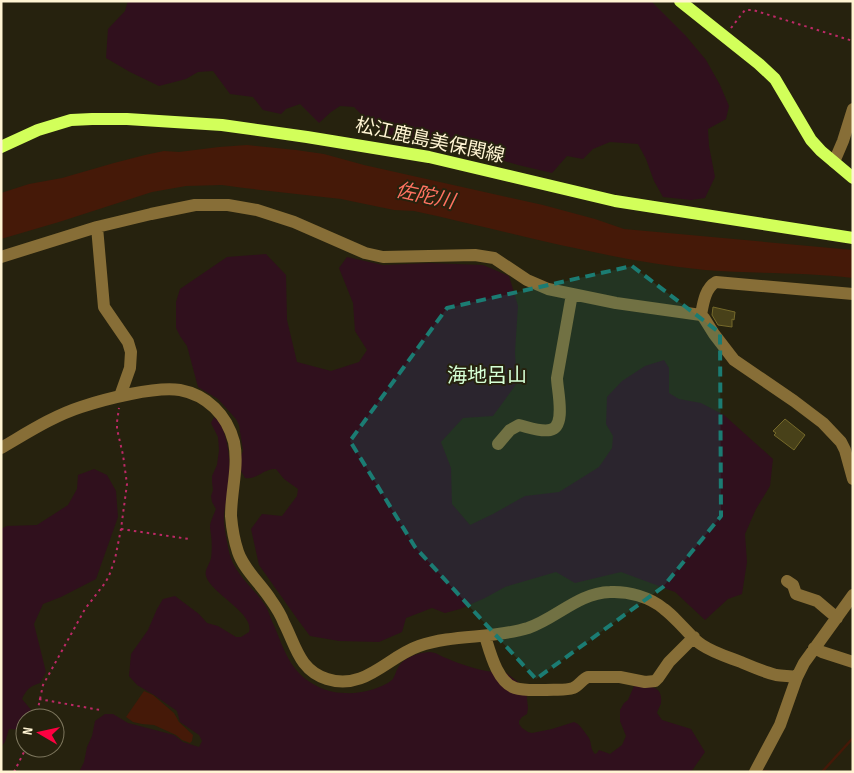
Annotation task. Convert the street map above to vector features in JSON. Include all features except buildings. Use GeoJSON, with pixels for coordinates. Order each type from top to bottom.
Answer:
{"type":"FeatureCollection","features":[{"type":"Feature","properties":{"kind":"main road"},"geometry":{"type":"LineString","coordinates":[[680,1],[775,79],[811,140],[853,178]]}},
{"type":"Feature","properties":{"kind":"main road","name":"松江鹿島美保関線"},"geometry":{"type":"LineString","coordinates":[[1,147],[38,130],[71,120],[127,119],[222,125],[326,139],[429,157],[615,201],[853,238]]}},
{"type":"Feature","properties":{"kind":"street"},"geometry":{"type":"LineString","coordinates":[[834,162],[853,109]]}},
{"type":"Feature","properties":{"kind":"street"},"geometry":{"type":"LineString","coordinates":[[1,257],[97,227],[195,205],[228,205],[257,210],[294,222],[365,253],[383,257],[476,256],[494,258],[527,280],[548,289],[616,303],[700,315],[734,360],[823,423],[841,442],[853,479]]}},
{"type":"Feature","properties":{"kind":"street"},"geometry":{"type":"LineString","coordinates":[[97,227],[104,307],[128,342],[131,352],[130,368],[120,396]]}},
{"type":"Feature","properties":{"kind":"street"},"geometry":{"type":"LineString","coordinates":[[700,315],[708,290],[716,282],[853,294]]}},
{"type":"Feature","properties":{"kind":"street"},"geometry":{"type":"LineString","coordinates":[[498,444],[510,430],[519,425],[546,430],[554,429],[557,425],[560,418],[557,378],[572,294]]}},
{"type":"Feature","properties":{"kind":"street"},"geometry":{"type":"LineString","coordinates":[[1,448],[42,424],[80,407],[120,396],[158,390],[178,390],[198,396],[216,408],[227,423],[234,444],[236,467],[231,514],[233,536],[239,555],[273,602],[297,653],[307,668],[327,679],[341,682],[355,681],[417,647],[436,642],[512,632],[530,627],[591,594],[610,592],[646,598],[663,608],[701,645],[725,656],[776,675],[797,677]]}},
{"type":"Feature","properties":{"kind":"street"},"geometry":{"type":"LineString","coordinates":[[787,581],[791,582],[796,594],[817,601],[837,618]]}},
{"type":"Feature","properties":{"kind":"street"},"geometry":{"type":"LineString","coordinates":[[754,772],[780,725],[804,663],[853,595]]}},
{"type":"Feature","properties":{"kind":"street"},"geometry":{"type":"LineString","coordinates":[[485,636],[494,664],[506,682],[515,688],[536,690],[575,688],[588,677],[620,677],[645,682],[654,681],[669,662],[694,638]]}},
{"type":"Feature","properties":{"kind":"street"},"geometry":{"type":"LineString","coordinates":[[814,648],[853,662]]}},
{"type":"Feature","properties":{"kind":"path"},"geometry":{"type":"LineString","coordinates":[[724,36],[745,10],[753,10],[853,41]]}},
{"type":"Feature","properties":{"kind":"path"},"geometry":{"type":"LineString","coordinates":[[38,708],[43,686],[85,609],[109,576],[118,549],[126,484],[124,455],[117,422],[120,396]]}},
{"type":"Feature","properties":{"kind":"path"},"geometry":{"type":"LineString","coordinates":[[121,529],[189,539]]}},
{"type":"Feature","properties":{"kind":"path"},"geometry":{"type":"LineString","coordinates":[[39,699],[100,710]]}},
{"type":"Feature","properties":{"kind":"path"},"geometry":{"type":"LineString","coordinates":[[14,772],[21,758]]}},
{"type":"Feature","properties":{"kind":"highlighted area"},"geometry":{"type":"Polygon","coordinates":[[[632,266],[720,333],[721,516],[663,587],[536,679],[415,547],[350,441],[447,308],[632,266]]]}},
{"type":"Feature","properties":{"kind":"shaded area"},"geometry":{"type":"Polygon","coordinates":[[[128,1],[651,1],[685,35],[706,60],[729,106],[726,119],[708,129],[715,177],[705,198],[691,200],[663,197],[638,144],[610,142],[593,149],[583,159],[567,156],[552,173],[464,149],[394,139],[367,120],[354,107],[340,106],[319,123],[300,104],[286,109],[281,114],[263,110],[253,97],[230,94],[213,71],[198,72],[186,79],[159,86],[106,58],[108,29],[125,11],[128,1]]]}},
{"type":"Feature","properties":{"kind":"shaded area"},"geometry":{"type":"Polygon","coordinates":[[[266,254],[286,275],[287,320],[297,362],[331,371],[359,362],[367,350],[355,331],[353,303],[339,268],[347,257],[383,265],[430,263],[483,265],[509,276],[518,306],[515,352],[517,383],[493,416],[463,418],[441,442],[451,468],[452,504],[470,525],[525,496],[559,492],[599,467],[612,448],[613,436],[606,424],[607,397],[622,381],[645,366],[664,360],[669,368],[669,393],[679,399],[701,403],[724,415],[773,459],[770,486],[756,509],[745,534],[747,562],[742,594],[728,599],[705,620],[675,592],[621,572],[575,583],[556,572],[505,587],[460,609],[445,613],[432,608],[406,618],[402,632],[379,642],[339,641],[310,636],[259,565],[251,529],[262,514],[282,516],[297,496],[298,489],[284,479],[276,469],[245,478],[241,471],[239,460],[243,451],[239,425],[218,399],[198,387],[187,346],[176,328],[176,302],[180,289],[227,257],[266,254]]]}},
{"type":"Feature","properties":{"kind":"shaded area"},"geometry":{"type":"Polygon","coordinates":[[[214,417],[223,429],[228,446],[230,481],[224,518],[231,560],[239,574],[266,607],[291,663],[304,678],[317,686],[333,692],[363,692],[382,686],[392,680],[399,666],[408,658],[421,653],[434,653],[475,668],[491,672],[505,672],[526,690],[528,708],[527,714],[519,721],[522,728],[532,733],[574,722],[578,724],[589,738],[595,754],[599,750],[610,754],[622,745],[626,736],[620,721],[620,710],[628,700],[634,686],[653,687],[661,696],[661,703],[657,713],[662,720],[691,729],[705,752],[691,772],[79,772],[84,762],[95,721],[105,714],[113,714],[128,723],[174,735],[183,742],[199,747],[202,741],[199,735],[180,722],[177,711],[137,685],[129,676],[131,654],[148,630],[163,599],[175,596],[199,614],[207,623],[218,626],[236,637],[241,637],[249,632],[246,618],[216,590],[206,576],[212,543],[210,525],[216,509],[211,496],[213,490],[212,476],[217,465],[219,450],[218,437],[211,423],[214,417]]]}},
{"type":"Feature","properties":{"kind":"shaded area"},"geometry":{"type":"Polygon","coordinates":[[[94,469],[107,475],[116,491],[118,517],[96,579],[43,604],[34,624],[46,672],[40,683],[29,689],[22,699],[30,708],[15,708],[15,729],[9,729],[5,742],[1,747],[1,529],[7,526],[37,525],[68,505],[77,489],[78,475],[94,469]]]}},
{"type":"Feature","properties":{"kind":"water","name":"佐陀川"},"geometry":{"type":"Polygon","coordinates":[[[247,145],[324,154],[364,165],[543,205],[624,229],[853,250],[853,278],[705,270],[631,260],[414,211],[394,210],[341,199],[222,185],[186,186],[152,192],[1,239],[1,193],[29,184],[62,178],[164,151],[179,152],[247,145]]]}},
{"type":"Feature","properties":{"kind":"water"},"geometry":{"type":"Polygon","coordinates":[[[144,691],[153,695],[174,713],[179,722],[193,735],[190,743],[154,725],[133,722],[126,717],[144,691]]]}},
{"type":"Feature","properties":{"kind":"waterway"},"geometry":{"type":"LineString","coordinates":[[822,772],[853,738]]}},
{"type":"Feature","properties":{"kind":"waterway"},"geometry":{"type":"LineString","coordinates":[[763,771],[771,772]]}},
{"type":"Feature","properties":{"kind":"district","name":"海地呂山"},"geometry":{"type":"Point","coordinates":[487,376]}}]}
